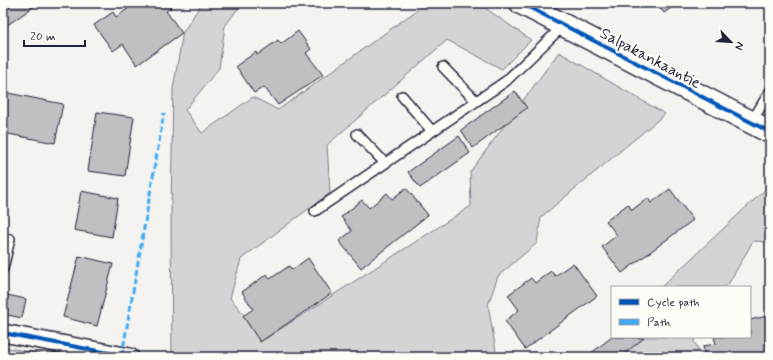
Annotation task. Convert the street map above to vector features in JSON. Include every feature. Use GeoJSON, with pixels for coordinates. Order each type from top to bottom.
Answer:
{"type":"FeatureCollection","features":[{"type":"Feature","properties":{"kind":"street","name":"Salpakankaantie"},"geometry":{"type":"LineString","coordinates":[[523,4],[760,127]]}},
{"type":"Feature","properties":{"kind":"street"},"geometry":{"type":"LineString","coordinates":[[3,333],[130,357]]}},
{"type":"Feature","properties":{"kind":"lane"},"geometry":{"type":"LineString","coordinates":[[315,211],[506,81],[564,25]]}},
{"type":"Feature","properties":{"kind":"lane"},"geometry":{"type":"LineString","coordinates":[[443,67],[476,101]]}},
{"type":"Feature","properties":{"kind":"lane"},"geometry":{"type":"LineString","coordinates":[[760,127],[770,91]]}},
{"type":"Feature","properties":{"kind":"lane"},"geometry":{"type":"LineString","coordinates":[[402,96],[432,131]]}},
{"type":"Feature","properties":{"kind":"lane"},"geometry":{"type":"LineString","coordinates":[[357,134],[385,163]]}},
{"type":"Feature","properties":{"kind":"lane"},"geometry":{"type":"LineString","coordinates":[[3,269],[10,239]]}},
{"type":"Feature","properties":{"kind":"shaded area"},"geometry":{"type":"Polygon","coordinates":[[[202,3],[242,3],[225,26],[219,68],[185,110],[202,133],[253,97],[278,110],[427,3],[478,3],[531,40],[502,69],[447,40],[327,145],[330,193],[241,259],[230,298],[265,339],[471,206],[470,172],[559,52],[665,114],[541,217],[537,243],[498,276],[488,305],[497,357],[172,357],[171,215],[173,89],[183,32],[202,3]]]}},
{"type":"Feature","properties":{"kind":"shaded area"},"geometry":{"type":"Polygon","coordinates":[[[770,185],[770,242],[753,241],[726,286],[662,286],[770,185]]]}},
{"type":"Feature","properties":{"kind":"shaded area"},"geometry":{"type":"Polygon","coordinates":[[[637,338],[695,338],[694,342],[703,357],[611,357],[637,338]]]}},
{"type":"Feature","properties":{"kind":"shaded area"},"geometry":{"type":"Polygon","coordinates":[[[3,347],[58,357],[3,357],[3,347]]]}},
{"type":"Feature","properties":{"kind":"building"},"geometry":{"type":"Polygon","coordinates":[[[3,3],[39,3],[3,28],[3,3]]]}},
{"type":"Feature","properties":{"kind":"building"},"geometry":{"type":"Polygon","coordinates":[[[136,3],[168,3],[171,8],[166,11],[182,33],[137,65],[123,44],[113,51],[94,25],[113,12],[116,17],[136,3]]]}},
{"type":"Feature","properties":{"kind":"building"},"geometry":{"type":"Polygon","coordinates":[[[657,3],[678,3],[664,13],[657,3]]]}},
{"type":"Feature","properties":{"kind":"building"},"geometry":{"type":"Polygon","coordinates":[[[298,31],[311,49],[306,53],[323,75],[278,105],[264,87],[254,93],[236,66],[256,52],[257,55],[278,40],[281,44],[298,31]]]}},
{"type":"Feature","properties":{"kind":"building"},"geometry":{"type":"Polygon","coordinates":[[[515,91],[527,108],[473,148],[461,130],[515,91]]]}},
{"type":"Feature","properties":{"kind":"building"},"geometry":{"type":"Polygon","coordinates":[[[3,92],[63,104],[55,143],[3,133],[3,92]]]}},
{"type":"Feature","properties":{"kind":"building"},"geometry":{"type":"Polygon","coordinates":[[[97,112],[134,117],[125,176],[88,171],[97,112]]]}},
{"type":"Feature","properties":{"kind":"building"},"geometry":{"type":"Polygon","coordinates":[[[459,136],[470,153],[420,188],[408,172],[459,136]]]}},
{"type":"Feature","properties":{"kind":"building"},"geometry":{"type":"Polygon","coordinates":[[[406,188],[428,215],[361,268],[339,241],[352,231],[341,217],[362,200],[369,208],[387,193],[392,199],[406,188]]]}},
{"type":"Feature","properties":{"kind":"building"},"geometry":{"type":"Polygon","coordinates":[[[670,189],[693,220],[622,273],[602,247],[617,235],[606,221],[628,204],[632,210],[648,198],[651,203],[670,189]]]}},
{"type":"Feature","properties":{"kind":"building"},"geometry":{"type":"Polygon","coordinates":[[[81,191],[118,198],[112,237],[74,230],[81,191]]]}},
{"type":"Feature","properties":{"kind":"building"},"geometry":{"type":"Polygon","coordinates":[[[79,256],[113,264],[97,326],[63,317],[79,256]]]}},
{"type":"Feature","properties":{"kind":"building"},"geometry":{"type":"Polygon","coordinates":[[[308,258],[332,293],[260,342],[243,316],[253,309],[242,292],[267,274],[270,279],[289,266],[292,270],[308,258]]]}},
{"type":"Feature","properties":{"kind":"building"},"geometry":{"type":"Polygon","coordinates":[[[573,263],[597,296],[525,349],[505,321],[519,310],[508,295],[531,278],[535,283],[551,271],[555,276],[573,263]]]}},
{"type":"Feature","properties":{"kind":"building"},"geometry":{"type":"Polygon","coordinates":[[[7,295],[26,299],[22,318],[3,314],[7,295]]]}},
{"type":"Feature","properties":{"kind":"building"},"geometry":{"type":"Polygon","coordinates":[[[767,316],[770,324],[770,357],[705,357],[703,346],[716,344],[714,338],[751,338],[751,320],[767,316]]]}},
{"type":"Feature","properties":{"kind":"building"},"geometry":{"type":"Polygon","coordinates":[[[611,338],[644,338],[620,357],[586,357],[611,338]]]}},
{"type":"Feature","properties":{"kind":"marked path"},"geometry":{"type":"LineString","coordinates":[[122,355],[164,113]]}},
{"type":"Feature","properties":{"kind":"cycle path"},"geometry":{"type":"LineString","coordinates":[[521,3],[770,132]]}},
{"type":"Feature","properties":{"kind":"cycle path"},"geometry":{"type":"LineString","coordinates":[[3,333],[130,357]]}}]}
